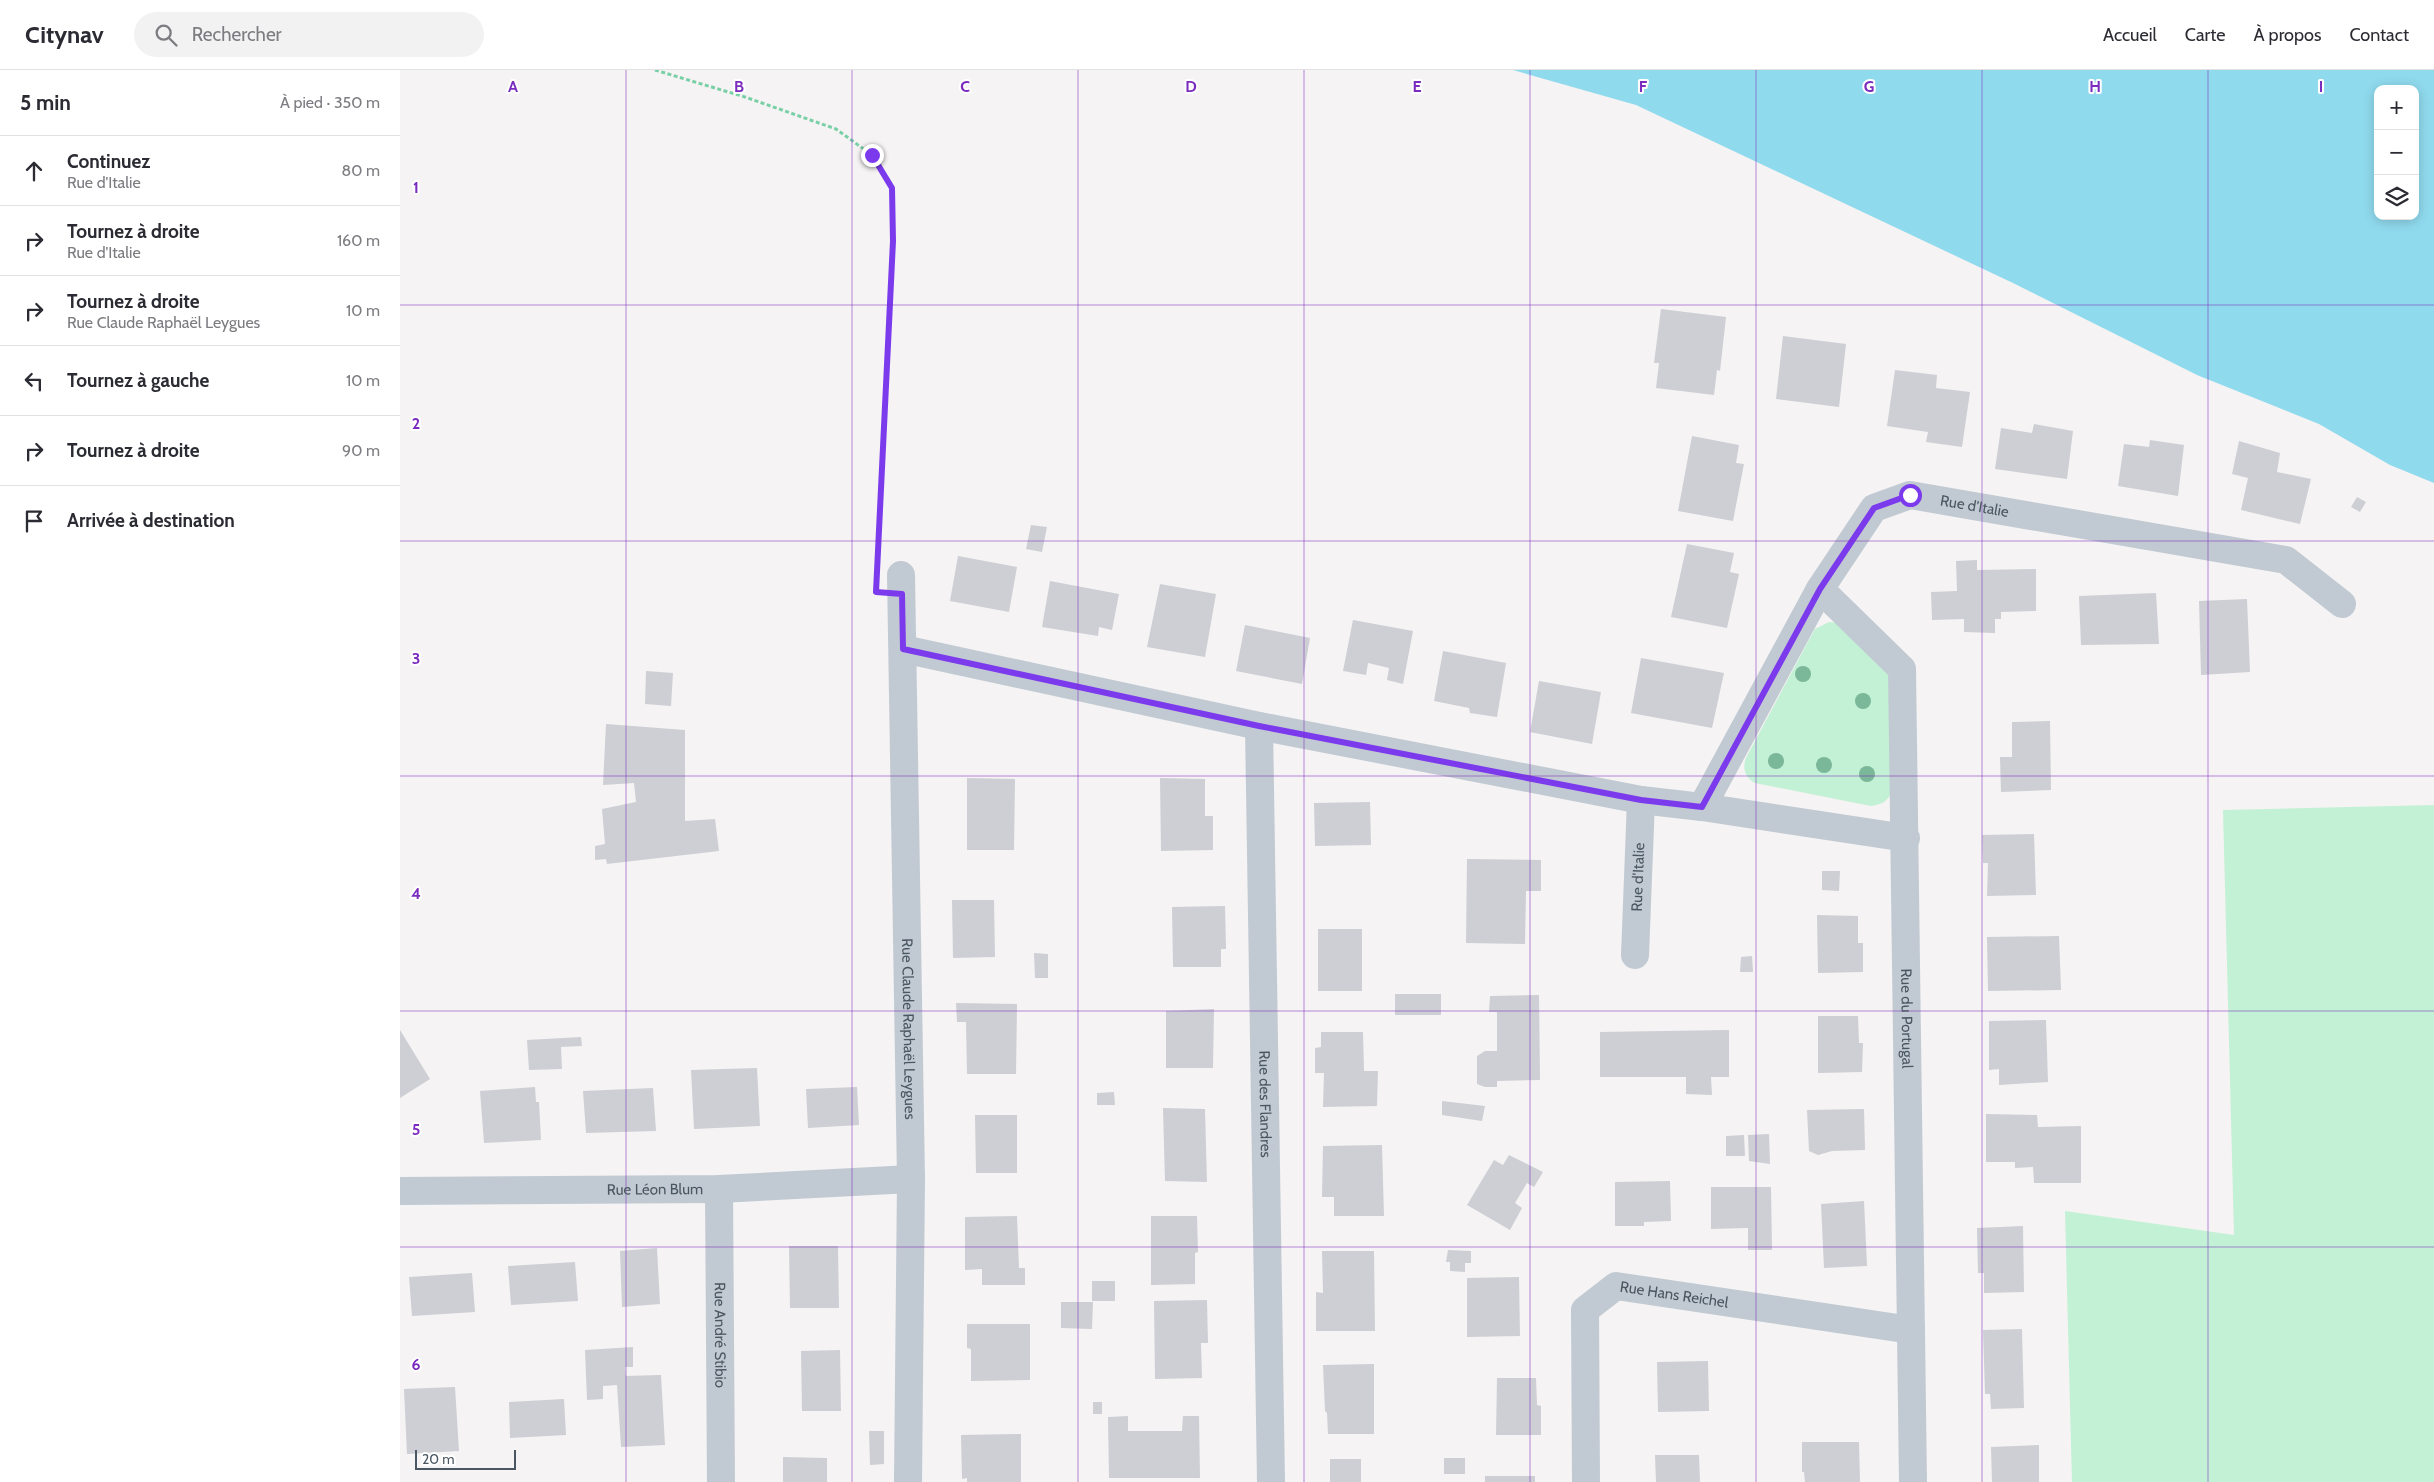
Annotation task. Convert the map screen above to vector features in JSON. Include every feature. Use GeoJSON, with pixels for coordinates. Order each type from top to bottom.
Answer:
{"type":"FeatureCollection","features":[{"type":"Feature","properties":{"kind":"street","name":"Rue d'Italie"},"geometry":{"type":"LineString","coordinates":[[1702,807],[1820,589],[1874,508],[1910,495],[2286,560],[2342,604]]}},
{"type":"Feature","properties":{"kind":"street","name":"Rue Claude Raphaël Leygues"},"geometry":{"type":"LineString","coordinates":[[902,575],[911,1179],[908,1482]]}},
{"type":"Feature","properties":{"kind":"street","name":"Rue du Portugal"},"geometry":{"type":"LineString","coordinates":[[1820,589],[1902,669],[1906,838],[1913,1482]]}},
{"type":"Feature","properties":{"kind":"street"},"geometry":{"type":"LineString","coordinates":[[903,649],[1259,726],[1641,800],[1702,807],[1906,838]]}},
{"type":"Feature","properties":{"kind":"street","name":"Rue des Flandres"},"geometry":{"type":"LineString","coordinates":[[1259,726],[1271,1482]]}},
{"type":"Feature","properties":{"kind":"street","name":"Rue d'Italie"},"geometry":{"type":"LineString","coordinates":[[1635,955],[1641,800]]}},
{"type":"Feature","properties":{"kind":"street","name":"Rue Léon Blum"},"geometry":{"type":"LineString","coordinates":[[400,1191],[720,1189],[911,1179]]}},
{"type":"Feature","properties":{"kind":"street","name":"Rue André Stibio"},"geometry":{"type":"LineString","coordinates":[[720,1189],[721,1482]]}},
{"type":"Feature","properties":{"kind":"street","name":"Rue Hans Reichel"},"geometry":{"type":"LineString","coordinates":[[1586,1482],[1585,1310],[1616,1286],[1911,1330]]}},
{"type":"Feature","properties":{"kind":"path"},"geometry":{"type":"LineString","coordinates":[[656,70],[745,97],[836,129],[872,155],[892,188],[893,251],[878,563]]}},
{"type":"Feature","properties":{"kind":"green space"},"geometry":{"type":"Polygon","coordinates":[[[1829,622],[1839,623],[1891,672],[1892,791],[1884,802],[1879,804],[1871,806],[1755,783],[1745,772],[1746,758],[1815,629],[1829,622]]]}},
{"type":"Feature","properties":{"kind":"green space"},"geometry":{"type":"Polygon","coordinates":[[[2434,805],[2434,1482],[2072,1482],[2065,1211],[2234,1235],[2223,810],[2434,805]]]}},
{"type":"Feature","properties":{"kind":"water"},"geometry":{"type":"Polygon","coordinates":[[[1513,70],[2434,70],[2434,483],[2390,465],[2319,424],[2197,375],[2013,283],[1636,105],[1513,70]]]}},
{"type":"Feature","properties":{"kind":"building"},"geometry":{"type":"Polygon","coordinates":[[[1661,309],[1726,317],[1720,371],[1717,370],[1714,395],[1656,388],[1659,363],[1654,363],[1661,309]]]}},
{"type":"Feature","properties":{"kind":"building"},"geometry":{"type":"Polygon","coordinates":[[[1783,336],[1846,344],[1839,407],[1776,399],[1783,336]]]}},
{"type":"Feature","properties":{"kind":"building"},"geometry":{"type":"Polygon","coordinates":[[[1895,370],[1937,375],[1936,388],[1970,392],[1962,447],[1926,442],[1928,432],[1887,426],[1895,370]]]}},
{"type":"Feature","properties":{"kind":"building"},"geometry":{"type":"Polygon","coordinates":[[[2034,424],[2073,431],[2067,479],[1995,469],[2001,428],[2032,433],[2034,424]]]}},
{"type":"Feature","properties":{"kind":"building"},"geometry":{"type":"Polygon","coordinates":[[[1692,436],[1739,445],[1736,463],[1744,464],[1733,521],[1678,511],[1692,436]]]}},
{"type":"Feature","properties":{"kind":"building"},"geometry":{"type":"Polygon","coordinates":[[[2150,440],[2184,445],[2178,496],[2118,486],[2124,444],[2149,447],[2150,440]]]}},
{"type":"Feature","properties":{"kind":"building"},"geometry":{"type":"Polygon","coordinates":[[[2239,441],[2280,453],[2277,472],[2311,479],[2300,524],[2241,510],[2248,478],[2232,474],[2239,441]]]}},
{"type":"Feature","properties":{"kind":"building"},"geometry":{"type":"Polygon","coordinates":[[[2357,497],[2366,502],[2360,512],[2351,507],[2357,497]]]}},
{"type":"Feature","properties":{"kind":"building"},"geometry":{"type":"Polygon","coordinates":[[[1031,525],[1047,527],[1042,552],[1026,549],[1031,525]]]}},
{"type":"Feature","properties":{"kind":"building"},"geometry":{"type":"Polygon","coordinates":[[[1687,544],[1734,553],[1730,572],[1739,574],[1727,628],[1671,617],[1687,544]]]}},
{"type":"Feature","properties":{"kind":"building"},"geometry":{"type":"Polygon","coordinates":[[[958,556],[1017,567],[1009,612],[950,601],[958,556]]]}},
{"type":"Feature","properties":{"kind":"building"},"geometry":{"type":"Polygon","coordinates":[[[1977,560],[1977,570],[2036,569],[2036,611],[2001,612],[2001,619],[1995,619],[1995,633],[1964,632],[1964,619],[1932,620],[1931,592],[1957,591],[1956,561],[1977,560]]]}},
{"type":"Feature","properties":{"kind":"building"},"geometry":{"type":"Polygon","coordinates":[[[1050,581],[1119,594],[1112,630],[1099,627],[1098,636],[1042,627],[1050,581]]]}},
{"type":"Feature","properties":{"kind":"building"},"geometry":{"type":"Polygon","coordinates":[[[1160,584],[1216,594],[1205,657],[1147,647],[1160,584]]]}},
{"type":"Feature","properties":{"kind":"building"},"geometry":{"type":"Polygon","coordinates":[[[2156,593],[2159,644],[2081,645],[2079,596],[2156,593]]]}},
{"type":"Feature","properties":{"kind":"building"},"geometry":{"type":"Polygon","coordinates":[[[2247,599],[2250,672],[2201,675],[2199,601],[2247,599]]]}},
{"type":"Feature","properties":{"kind":"building"},"geometry":{"type":"Polygon","coordinates":[[[1353,620],[1413,631],[1403,684],[1387,680],[1389,668],[1368,663],[1366,675],[1343,671],[1353,620]]]}},
{"type":"Feature","properties":{"kind":"building"},"geometry":{"type":"Polygon","coordinates":[[[1245,625],[1310,638],[1302,684],[1236,671],[1245,625]]]}},
{"type":"Feature","properties":{"kind":"building"},"geometry":{"type":"Polygon","coordinates":[[[1443,651],[1506,663],[1497,717],[1470,713],[1469,708],[1434,701],[1443,651]]]}},
{"type":"Feature","properties":{"kind":"building"},"geometry":{"type":"Polygon","coordinates":[[[1641,658],[1724,673],[1712,728],[1631,713],[1641,658]]]}},
{"type":"Feature","properties":{"kind":"building"},"geometry":{"type":"Polygon","coordinates":[[[646,671],[673,673],[671,706],[645,704],[646,671]]]}},
{"type":"Feature","properties":{"kind":"building"},"geometry":{"type":"Polygon","coordinates":[[[1539,681],[1601,692],[1592,744],[1530,732],[1539,681]]]}},
{"type":"Feature","properties":{"kind":"building"},"geometry":{"type":"Polygon","coordinates":[[[2050,721],[2051,790],[2001,792],[2000,757],[2012,757],[2012,722],[2050,721]]]}},
{"type":"Feature","properties":{"kind":"building"},"geometry":{"type":"Polygon","coordinates":[[[606,724],[685,730],[685,821],[715,819],[719,851],[607,864],[606,859],[595,860],[595,846],[605,844],[602,809],[636,802],[634,783],[603,785],[606,724]]]}},
{"type":"Feature","properties":{"kind":"building"},"geometry":{"type":"Polygon","coordinates":[[[967,778],[1015,779],[1014,850],[967,850],[967,778]]]}},
{"type":"Feature","properties":{"kind":"building"},"geometry":{"type":"Polygon","coordinates":[[[1160,778],[1205,779],[1205,816],[1213,816],[1213,850],[1161,851],[1160,778]]]}},
{"type":"Feature","properties":{"kind":"building"},"geometry":{"type":"Polygon","coordinates":[[[1370,802],[1371,845],[1315,846],[1314,803],[1370,802]]]}},
{"type":"Feature","properties":{"kind":"building"},"geometry":{"type":"Polygon","coordinates":[[[2034,834],[2036,895],[1987,896],[1988,863],[1983,863],[1982,835],[2034,834]]]}},
{"type":"Feature","properties":{"kind":"building"},"geometry":{"type":"Polygon","coordinates":[[[1467,859],[1541,860],[1541,891],[1526,891],[1525,944],[1466,943],[1467,859]]]}},
{"type":"Feature","properties":{"kind":"building"},"geometry":{"type":"Polygon","coordinates":[[[1822,871],[1840,871],[1839,891],[1822,890],[1822,871]]]}},
{"type":"Feature","properties":{"kind":"building"},"geometry":{"type":"Polygon","coordinates":[[[952,900],[994,900],[995,957],[953,958],[952,900]]]}},
{"type":"Feature","properties":{"kind":"building"},"geometry":{"type":"Polygon","coordinates":[[[1225,906],[1226,949],[1221,949],[1221,967],[1173,967],[1172,907],[1225,906]]]}},
{"type":"Feature","properties":{"kind":"building"},"geometry":{"type":"Polygon","coordinates":[[[1817,915],[1858,916],[1858,943],[1863,943],[1863,972],[1818,973],[1817,915]]]}},
{"type":"Feature","properties":{"kind":"building"},"geometry":{"type":"Polygon","coordinates":[[[1318,929],[1362,929],[1362,991],[1318,991],[1318,929]]]}},
{"type":"Feature","properties":{"kind":"building"},"geometry":{"type":"Polygon","coordinates":[[[2059,936],[2061,990],[1988,991],[1987,937],[2059,936]]]}},
{"type":"Feature","properties":{"kind":"building"},"geometry":{"type":"Polygon","coordinates":[[[1034,953],[1048,954],[1048,978],[1035,978],[1034,953]]]}},
{"type":"Feature","properties":{"kind":"building"},"geometry":{"type":"Polygon","coordinates":[[[1752,956],[1753,972],[1740,972],[1741,957],[1752,956]]]}},
{"type":"Feature","properties":{"kind":"building"},"geometry":{"type":"Polygon","coordinates":[[[1395,994],[1441,994],[1441,1015],[1395,1015],[1395,994]]]}},
{"type":"Feature","properties":{"kind":"building"},"geometry":{"type":"Polygon","coordinates":[[[1539,995],[1540,1080],[1497,1081],[1497,1087],[1485,1087],[1477,1084],[1477,1056],[1485,1051],[1497,1051],[1497,1012],[1489,1012],[1490,996],[1539,995]]]}},
{"type":"Feature","properties":{"kind":"building"},"geometry":{"type":"Polygon","coordinates":[[[956,1003],[1017,1004],[1016,1074],[967,1074],[966,1022],[957,1022],[956,1003]]]}},
{"type":"Feature","properties":{"kind":"building"},"geometry":{"type":"Polygon","coordinates":[[[1214,1009],[1213,1068],[1166,1068],[1166,1011],[1214,1009]]]}},
{"type":"Feature","properties":{"kind":"building"},"geometry":{"type":"Polygon","coordinates":[[[1818,1016],[1858,1016],[1859,1043],[1863,1043],[1862,1072],[1818,1073],[1818,1016]]]}},
{"type":"Feature","properties":{"kind":"building"},"geometry":{"type":"Polygon","coordinates":[[[2046,1020],[2048,1082],[1999,1085],[1999,1069],[1989,1070],[1989,1021],[2046,1020]]]}},
{"type":"Feature","properties":{"kind":"building"},"geometry":{"type":"Polygon","coordinates":[[[400,1030],[430,1079],[400,1098],[400,1030]]]}},
{"type":"Feature","properties":{"kind":"building"},"geometry":{"type":"Polygon","coordinates":[[[1729,1030],[1729,1077],[1711,1077],[1712,1095],[1686,1094],[1686,1077],[1600,1077],[1600,1032],[1729,1030]]]}},
{"type":"Feature","properties":{"kind":"building"},"geometry":{"type":"Polygon","coordinates":[[[1321,1032],[1363,1032],[1364,1071],[1378,1071],[1377,1106],[1323,1107],[1324,1073],[1315,1073],[1315,1048],[1321,1047],[1321,1032]]]}},
{"type":"Feature","properties":{"kind":"building"},"geometry":{"type":"Polygon","coordinates":[[[581,1037],[582,1046],[561,1047],[562,1069],[529,1070],[527,1040],[581,1037]]]}},
{"type":"Feature","properties":{"kind":"building"},"geometry":{"type":"Polygon","coordinates":[[[757,1068],[760,1126],[694,1129],[691,1070],[757,1068]]]}},
{"type":"Feature","properties":{"kind":"building"},"geometry":{"type":"Polygon","coordinates":[[[535,1087],[536,1102],[539,1102],[541,1140],[484,1143],[480,1091],[535,1087]]]}},
{"type":"Feature","properties":{"kind":"building"},"geometry":{"type":"Polygon","coordinates":[[[857,1087],[859,1125],[808,1128],[806,1089],[857,1087]]]}},
{"type":"Feature","properties":{"kind":"building"},"geometry":{"type":"Polygon","coordinates":[[[653,1088],[656,1131],[586,1133],[583,1091],[653,1088]]]}},
{"type":"Feature","properties":{"kind":"building"},"geometry":{"type":"Polygon","coordinates":[[[1114,1092],[1115,1105],[1097,1105],[1097,1093],[1114,1092]]]}},
{"type":"Feature","properties":{"kind":"building"},"geometry":{"type":"Polygon","coordinates":[[[1442,1101],[1485,1106],[1482,1121],[1442,1115],[1442,1101]]]}},
{"type":"Feature","properties":{"kind":"building"},"geometry":{"type":"Polygon","coordinates":[[[1163,1108],[1205,1109],[1207,1182],[1165,1181],[1163,1108]]]}},
{"type":"Feature","properties":{"kind":"building"},"geometry":{"type":"Polygon","coordinates":[[[1864,1109],[1865,1150],[1832,1151],[1818,1155],[1809,1151],[1807,1110],[1864,1109]]]}},
{"type":"Feature","properties":{"kind":"building"},"geometry":{"type":"Polygon","coordinates":[[[1986,1114],[2037,1115],[2038,1127],[2081,1126],[2081,1183],[2034,1183],[2033,1167],[2015,1168],[2015,1162],[1986,1162],[1986,1114]]]}},
{"type":"Feature","properties":{"kind":"building"},"geometry":{"type":"Polygon","coordinates":[[[975,1115],[1017,1115],[1017,1173],[976,1173],[975,1115]]]}},
{"type":"Feature","properties":{"kind":"building"},"geometry":{"type":"Polygon","coordinates":[[[1769,1134],[1770,1164],[1749,1161],[1748,1135],[1769,1134]]]}},
{"type":"Feature","properties":{"kind":"building"},"geometry":{"type":"Polygon","coordinates":[[[1744,1135],[1745,1156],[1726,1156],[1726,1136],[1744,1135]]]}},
{"type":"Feature","properties":{"kind":"building"},"geometry":{"type":"Polygon","coordinates":[[[1382,1145],[1384,1216],[1334,1216],[1334,1197],[1322,1197],[1323,1146],[1382,1145]]]}},
{"type":"Feature","properties":{"kind":"building"},"geometry":{"type":"Polygon","coordinates":[[[1509,1155],[1543,1172],[1534,1187],[1527,1183],[1515,1203],[1522,1208],[1510,1230],[1467,1205],[1494,1160],[1503,1165],[1509,1155]]]}},
{"type":"Feature","properties":{"kind":"building"},"geometry":{"type":"Polygon","coordinates":[[[1670,1181],[1671,1221],[1644,1222],[1644,1226],[1615,1226],[1615,1182],[1670,1181]]]}},
{"type":"Feature","properties":{"kind":"building"},"geometry":{"type":"Polygon","coordinates":[[[1711,1187],[1771,1187],[1772,1250],[1748,1250],[1748,1228],[1711,1229],[1711,1187]]]}},
{"type":"Feature","properties":{"kind":"building"},"geometry":{"type":"Polygon","coordinates":[[[1864,1201],[1867,1266],[1824,1268],[1821,1204],[1864,1201]]]}},
{"type":"Feature","properties":{"kind":"building"},"geometry":{"type":"Polygon","coordinates":[[[1017,1216],[1019,1268],[1025,1268],[1025,1285],[982,1285],[982,1269],[965,1270],[965,1217],[1017,1216]]]}},
{"type":"Feature","properties":{"kind":"building"},"geometry":{"type":"Polygon","coordinates":[[[1151,1216],[1197,1216],[1198,1252],[1195,1253],[1195,1284],[1151,1285],[1151,1216]]]}},
{"type":"Feature","properties":{"kind":"building"},"geometry":{"type":"Polygon","coordinates":[[[2023,1226],[2024,1292],[1984,1293],[1984,1273],[1978,1273],[1977,1228],[2023,1226]]]}},
{"type":"Feature","properties":{"kind":"building"},"geometry":{"type":"Polygon","coordinates":[[[789,1246],[838,1246],[839,1308],[790,1308],[789,1246]]]}},
{"type":"Feature","properties":{"kind":"building"},"geometry":{"type":"Polygon","coordinates":[[[657,1248],[660,1304],[622,1307],[620,1251],[657,1248]]]}},
{"type":"Feature","properties":{"kind":"building"},"geometry":{"type":"Polygon","coordinates":[[[1448,1250],[1471,1251],[1471,1263],[1465,1263],[1465,1272],[1450,1271],[1450,1262],[1446,1262],[1448,1250]]]}},
{"type":"Feature","properties":{"kind":"building"},"geometry":{"type":"Polygon","coordinates":[[[1322,1251],[1374,1251],[1375,1331],[1316,1331],[1316,1292],[1323,1293],[1322,1251]]]}},
{"type":"Feature","properties":{"kind":"building"},"geometry":{"type":"Polygon","coordinates":[[[575,1262],[578,1301],[511,1305],[508,1266],[575,1262]]]}},
{"type":"Feature","properties":{"kind":"building"},"geometry":{"type":"Polygon","coordinates":[[[472,1273],[475,1312],[412,1316],[409,1277],[472,1273]]]}},
{"type":"Feature","properties":{"kind":"building"},"geometry":{"type":"Polygon","coordinates":[[[1519,1277],[1520,1336],[1467,1337],[1467,1278],[1519,1277]]]}},
{"type":"Feature","properties":{"kind":"building"},"geometry":{"type":"Polygon","coordinates":[[[1092,1281],[1115,1281],[1115,1301],[1092,1301],[1092,1281]]]}},
{"type":"Feature","properties":{"kind":"building"},"geometry":{"type":"Polygon","coordinates":[[[1207,1300],[1208,1343],[1201,1343],[1202,1378],[1155,1379],[1154,1301],[1207,1300]]]}},
{"type":"Feature","properties":{"kind":"building"},"geometry":{"type":"Polygon","coordinates":[[[1061,1302],[1093,1302],[1092,1329],[1061,1328],[1061,1302]]]}},
{"type":"Feature","properties":{"kind":"building"},"geometry":{"type":"Polygon","coordinates":[[[967,1324],[1030,1324],[1030,1380],[971,1381],[971,1349],[967,1348],[967,1324]]]}},
{"type":"Feature","properties":{"kind":"building"},"geometry":{"type":"Polygon","coordinates":[[[2022,1329],[2024,1408],[1991,1409],[1990,1394],[1985,1394],[1983,1330],[2022,1329]]]}},
{"type":"Feature","properties":{"kind":"building"},"geometry":{"type":"Polygon","coordinates":[[[633,1347],[633,1367],[625,1367],[626,1376],[661,1375],[665,1445],[621,1447],[617,1385],[603,1386],[603,1399],[587,1400],[585,1350],[633,1347]]]}},
{"type":"Feature","properties":{"kind":"building"},"geometry":{"type":"Polygon","coordinates":[[[840,1350],[841,1411],[802,1411],[801,1351],[840,1350]]]}},
{"type":"Feature","properties":{"kind":"building"},"geometry":{"type":"Polygon","coordinates":[[[1708,1361],[1709,1411],[1658,1412],[1657,1362],[1708,1361]]]}},
{"type":"Feature","properties":{"kind":"building"},"geometry":{"type":"Polygon","coordinates":[[[1374,1364],[1374,1434],[1328,1434],[1323,1365],[1374,1364]]]}},
{"type":"Feature","properties":{"kind":"building"},"geometry":{"type":"Polygon","coordinates":[[[1497,1378],[1536,1378],[1537,1405],[1541,1406],[1541,1435],[1496,1435],[1497,1378]]]}},
{"type":"Feature","properties":{"kind":"building"},"geometry":{"type":"Polygon","coordinates":[[[455,1387],[459,1451],[407,1454],[404,1389],[455,1387]]]}},
{"type":"Feature","properties":{"kind":"building"},"geometry":{"type":"Polygon","coordinates":[[[564,1399],[566,1435],[510,1438],[509,1402],[564,1399]]]}},
{"type":"Feature","properties":{"kind":"building"},"geometry":{"type":"Polygon","coordinates":[[[1093,1402],[1102,1402],[1102,1414],[1093,1414],[1093,1402]]]}},
{"type":"Feature","properties":{"kind":"building"},"geometry":{"type":"Polygon","coordinates":[[[1128,1416],[1128,1431],[1182,1431],[1183,1416],[1199,1416],[1200,1478],[1109,1478],[1108,1417],[1128,1416]]]}},
{"type":"Feature","properties":{"kind":"building"},"geometry":{"type":"Polygon","coordinates":[[[869,1431],[884,1431],[884,1464],[870,1465],[869,1431]]]}},
{"type":"Feature","properties":{"kind":"building"},"geometry":{"type":"Polygon","coordinates":[[[1021,1434],[1021,1482],[967,1482],[967,1478],[962,1479],[961,1435],[1021,1434]]]}},
{"type":"Feature","properties":{"kind":"building"},"geometry":{"type":"Polygon","coordinates":[[[1802,1442],[1859,1442],[1860,1482],[1805,1482],[1804,1472],[1802,1472],[1802,1442]]]}},
{"type":"Feature","properties":{"kind":"building"},"geometry":{"type":"Polygon","coordinates":[[[2039,1445],[2039,1482],[1992,1482],[1991,1447],[2039,1445]]]}},
{"type":"Feature","properties":{"kind":"building"},"geometry":{"type":"Polygon","coordinates":[[[1655,1455],[1699,1455],[1700,1482],[1656,1482],[1655,1455]]]}},
{"type":"Feature","properties":{"kind":"building"},"geometry":{"type":"Polygon","coordinates":[[[783,1457],[827,1458],[827,1482],[783,1482],[783,1457]]]}},
{"type":"Feature","properties":{"kind":"building"},"geometry":{"type":"Polygon","coordinates":[[[1444,1458],[1465,1458],[1465,1474],[1444,1474],[1444,1458]]]}},
{"type":"Feature","properties":{"kind":"building"},"geometry":{"type":"Polygon","coordinates":[[[1330,1459],[1361,1459],[1361,1482],[1330,1482],[1330,1459]]]}},
{"type":"Feature","properties":{"kind":"building"},"geometry":{"type":"Polygon","coordinates":[[[1485,1476],[1535,1476],[1535,1482],[1485,1482],[1485,1476]]]}},
{"type":"Feature","properties":{"kind":"route"},"geometry":{"type":"LineString","coordinates":[[872,155],[892,188],[893,241],[876,592],[902,594],[903,649],[1259,726],[1641,800],[1702,807],[1820,589],[1874,508],[1910,495]]}}]}
